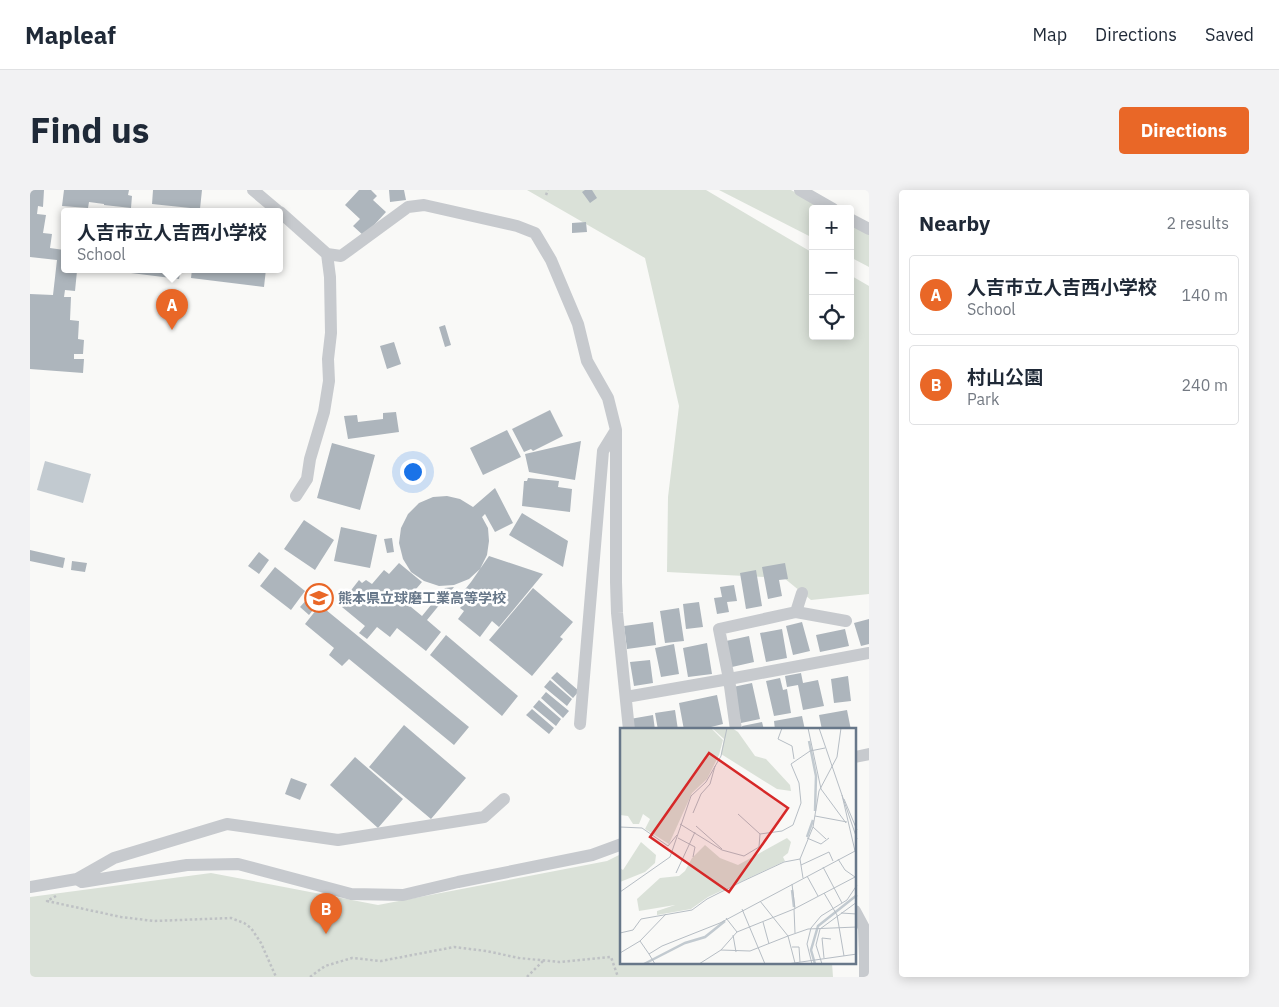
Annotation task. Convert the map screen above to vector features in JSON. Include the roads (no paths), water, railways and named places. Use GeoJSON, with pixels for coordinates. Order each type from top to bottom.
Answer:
{"type":"FeatureCollection","features":[{"type":"Feature","properties":{"kind":"street"},"geometry":{"type":"LineString","coordinates":[[254,190],[274,208]]}},
{"type":"Feature","properties":{"kind":"street"},"geometry":{"type":"LineString","coordinates":[[800,190],[826,205]]}},
{"type":"Feature","properties":{"kind":"street"},"geometry":{"type":"LineString","coordinates":[[283,215],[328,254],[341,256],[408,207],[424,205],[517,226],[535,233],[551,260],[578,324],[587,362],[608,398],[616,430],[616,582],[629,728]]}},
{"type":"Feature","properties":{"kind":"street"},"geometry":{"type":"LineString","coordinates":[[854,220],[869,229]]}},
{"type":"Feature","properties":{"kind":"street"},"geometry":{"type":"LineString","coordinates":[[296,496],[307,478],[310,458],[324,412],[329,381],[328,359],[331,333],[328,254]]}},
{"type":"Feature","properties":{"kind":"street"},"geometry":{"type":"LineString","coordinates":[[580,724],[603,451],[616,430]]}},
{"type":"Feature","properties":{"kind":"street"},"geometry":{"type":"LineString","coordinates":[[796,612],[802,593]]}},
{"type":"Feature","properties":{"kind":"street"},"geometry":{"type":"LineString","coordinates":[[736,728],[729,679],[719,629],[796,612],[846,621]]}},
{"type":"Feature","properties":{"kind":"street"},"geometry":{"type":"LineString","coordinates":[[626,697],[869,653]]}},
{"type":"Feature","properties":{"kind":"street"},"geometry":{"type":"LineString","coordinates":[[856,757],[869,754]]}},
{"type":"Feature","properties":{"kind":"street"},"geometry":{"type":"LineString","coordinates":[[30,887],[77,879],[114,858],[227,824],[338,840],[484,817],[504,799]]}},
{"type":"Feature","properties":{"kind":"street"},"geometry":{"type":"LineString","coordinates":[[77,879],[82,882],[187,865],[238,864],[352,894],[403,895],[592,855],[620,845]]}},
{"type":"Feature","properties":{"kind":"street"},"geometry":{"type":"LineString","coordinates":[[856,913],[864,928],[864,977]]}},
{"type":"Feature","properties":{"kind":"place","name":"人吉市立人吉西小学校"},"geometry":{"type":"Point","coordinates":[172,330]}},
{"type":"Feature","properties":{"kind":"place","name":"熊本県立球磨工業高等学校"},"geometry":{"type":"Point","coordinates":[319,598]}},
{"type":"Feature","properties":{"kind":"place","name":"村山公園"},"geometry":{"type":"Point","coordinates":[326,934]}}]}
